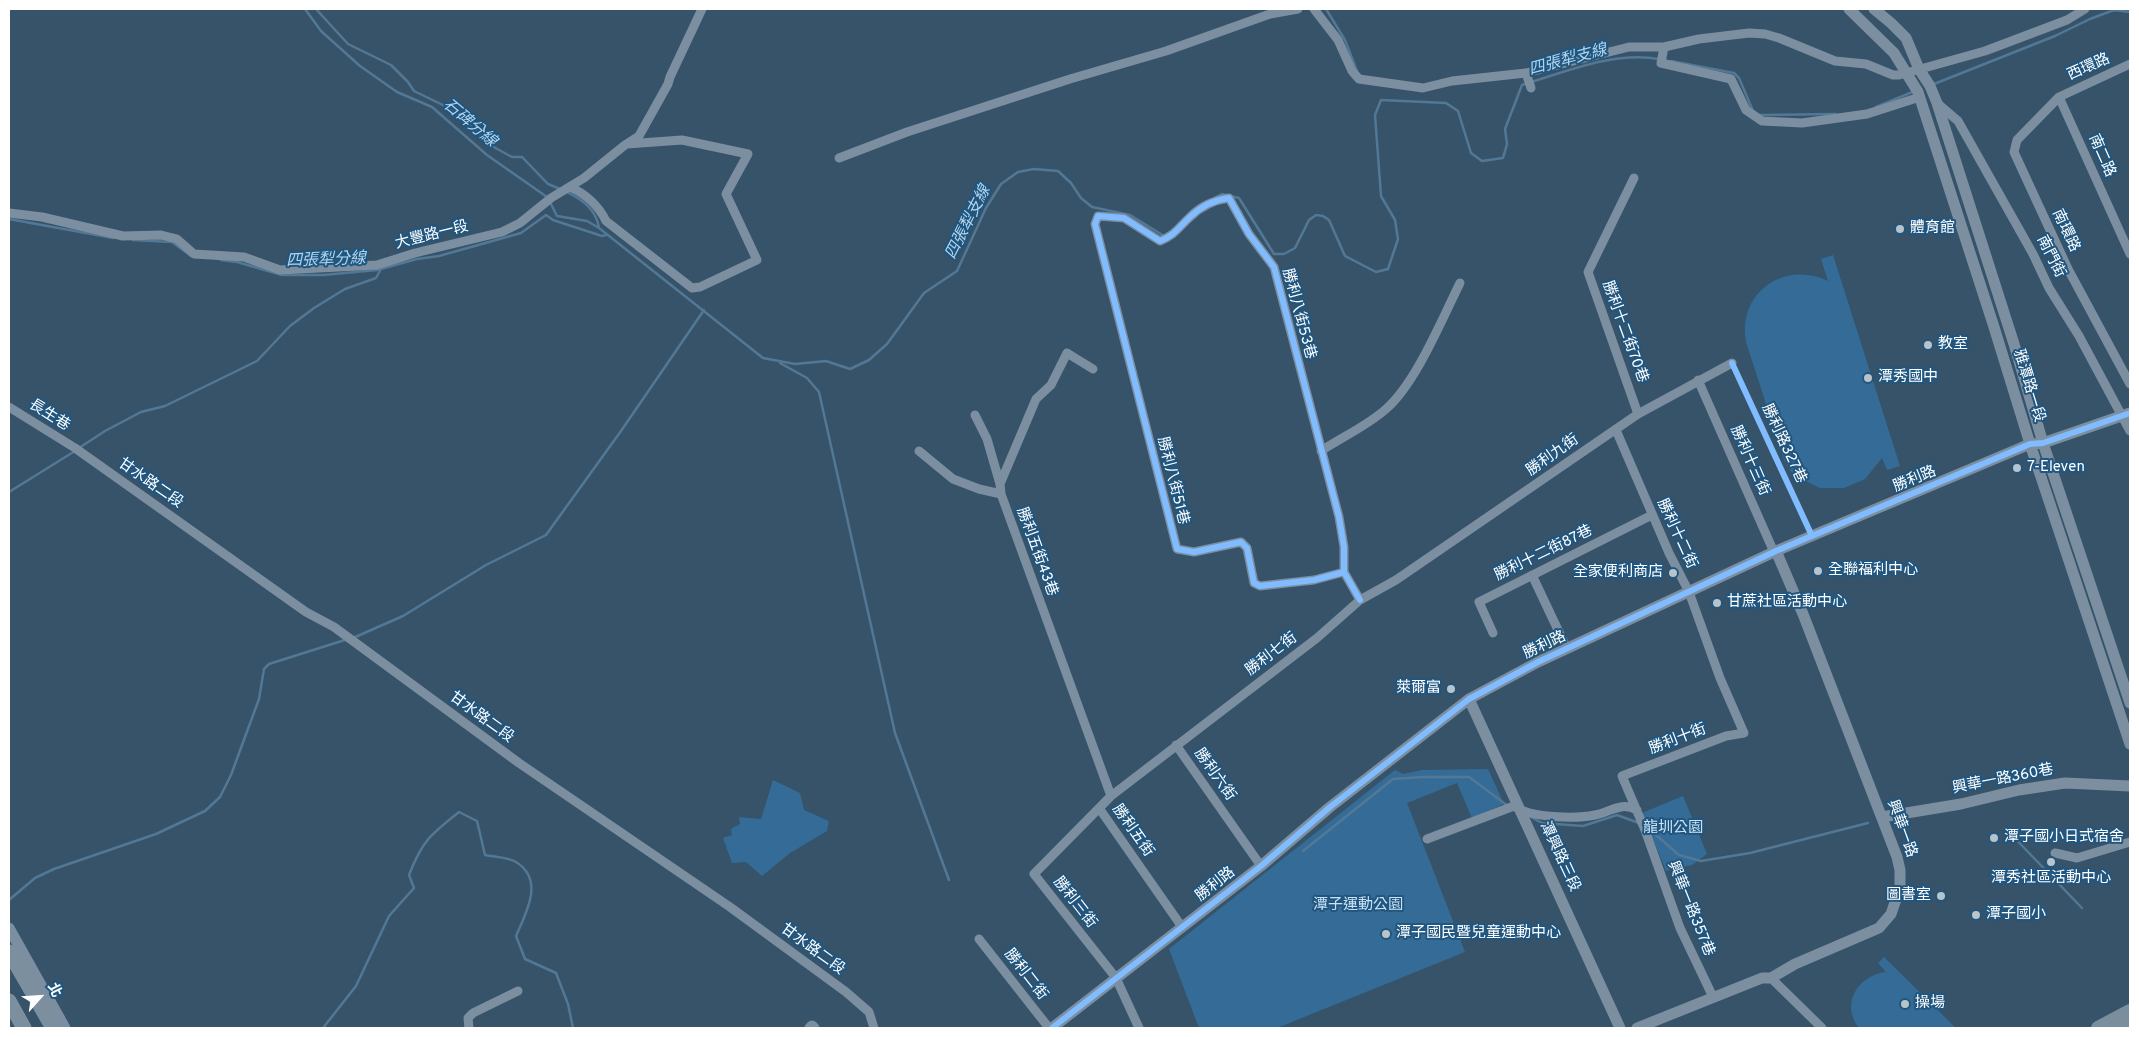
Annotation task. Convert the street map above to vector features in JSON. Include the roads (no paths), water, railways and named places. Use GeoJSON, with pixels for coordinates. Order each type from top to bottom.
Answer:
{"type":"FeatureCollection","features":[{"type":"Feature","properties":{"kind":"highway"},"geometry":{"type":"LineString","coordinates":[[9,952],[53,1028]]}},
{"type":"Feature","properties":{"kind":"highway"},"geometry":{"type":"LineString","coordinates":[[9,967],[43,1028]]}},
{"type":"Feature","properties":{"kind":"highway"},"geometry":{"type":"LineString","coordinates":[[9,1001],[24,1028]]}},
{"type":"Feature","properties":{"kind":"highway"},"geometry":{"type":"LineString","coordinates":[[9,1021],[13,1028]]}},
{"type":"Feature","properties":{"kind":"main road"},"geometry":{"type":"LineString","coordinates":[[2098,1028],[2130,1012]]}},
{"type":"Feature","properties":{"kind":"main road"},"geometry":{"type":"LineString","coordinates":[[2122,1028],[2130,1012]]}},
{"type":"Feature","properties":{"kind":"street","name":"大豐路一段"},"geometry":{"type":"LineString","coordinates":[[9,212],[42,216],[123,236],[161,235],[177,239],[194,254],[244,257],[280,270],[335,269],[377,265],[415,252],[502,232],[520,224],[550,198],[584,178],[625,144],[639,136],[668,84],[702,9]]}},
{"type":"Feature","properties":{"kind":"street"},"geometry":{"type":"LineString","coordinates":[[839,158],[907,132],[1070,79],[1166,51],[1270,14],[1298,9]]}},
{"type":"Feature","properties":{"kind":"street"},"geometry":{"type":"LineString","coordinates":[[1314,9],[1338,40],[1352,71],[1359,79],[1423,88],[1452,81],[1526,73],[1629,47],[1664,47],[1699,39],[1748,33],[1765,34],[1835,62],[1866,64],[1893,75],[1921,73],[2067,20],[2085,9]]}},
{"type":"Feature","properties":{"kind":"street","name":"雅潭路一段"},"geometry":{"type":"LineString","coordinates":[[1848,9],[1894,53],[1917,91],[1989,309],[2030,444],[2130,744]]}},
{"type":"Feature","properties":{"kind":"street","name":"雅潭路一段"},"geometry":{"type":"LineString","coordinates":[[1874,9],[1906,38],[1921,73],[1930,86],[1937,102],[2014,344],[2043,443],[2130,704]]}},
{"type":"Feature","properties":{"kind":"street"},"geometry":{"type":"LineString","coordinates":[[1664,47],[1661,63],[1732,79],[1746,110],[1762,121],[1802,123],[1867,114],[1917,91]]}},
{"type":"Feature","properties":{"kind":"street","name":"西環路"},"geometry":{"type":"LineString","coordinates":[[2059,96],[2129,67]]}},
{"type":"Feature","properties":{"kind":"street"},"geometry":{"type":"LineString","coordinates":[[1526,73],[1531,88]]}},
{"type":"Feature","properties":{"kind":"street","name":"南二路"},"geometry":{"type":"LineString","coordinates":[[2059,96],[2130,254]]}},
{"type":"Feature","properties":{"kind":"street","name":"南環路"},"geometry":{"type":"LineString","coordinates":[[2059,96],[2017,140],[2014,152],[2068,269],[2130,384]]}},
{"type":"Feature","properties":{"kind":"street","name":"南門街"},"geometry":{"type":"LineString","coordinates":[[1937,102],[1958,121],[2033,254],[2049,288],[2126,414],[2130,431]]}},
{"type":"Feature","properties":{"kind":"street"},"geometry":{"type":"LineString","coordinates":[[570,186],[584,193],[600,210],[606,221],[692,288],[700,287],[757,260],[726,194],[748,154],[682,140],[625,144]]}},
{"type":"Feature","properties":{"kind":"street","name":"勝利十二街70巷"},"geometry":{"type":"LineString","coordinates":[[1634,178],[1588,272],[1638,414]]}},
{"type":"Feature","properties":{"kind":"street","name":"勝利八街53巷"},"geometry":{"type":"LineString","coordinates":[[1095,224],[1098,216],[1124,218],[1160,241],[1173,236],[1191,216],[1214,200],[1229,198],[1249,234],[1274,267],[1339,517],[1344,547],[1344,572],[1360,600]]}},
{"type":"Feature","properties":{"kind":"street","name":"勝利八街51巷"},"geometry":{"type":"LineString","coordinates":[[1095,224],[1177,549],[1194,552],[1241,542],[1247,548],[1254,583],[1260,586],[1314,580],[1344,572]]}},
{"type":"Feature","properties":{"kind":"street"},"geometry":{"type":"LineString","coordinates":[[1321,450],[1386,409],[1404,387],[1430,344],[1460,283]]}},
{"type":"Feature","properties":{"kind":"street"},"geometry":{"type":"LineString","coordinates":[[919,451],[953,479],[979,489],[1001,489],[1036,399],[1051,385],[1067,353],[1093,369]]}},
{"type":"Feature","properties":{"kind":"street","name":"勝利九街"},"geometry":{"type":"LineString","coordinates":[[1360,600],[1396,580],[1638,414],[1732,363]]}},
{"type":"Feature","properties":{"kind":"street","name":"勝利十三街"},"geometry":{"type":"LineString","coordinates":[[1698,380],[1773,550],[1776,552]]}},
{"type":"Feature","properties":{"kind":"street","name":"長生巷"},"geometry":{"type":"LineString","coordinates":[[9,407],[75,448]]}},
{"type":"Feature","properties":{"kind":"street","name":"勝利路"},"geometry":{"type":"LineString","coordinates":[[1050,1028],[1260,866],[1330,807],[1469,699],[1538,662],[1776,552],[2030,444],[2043,443],[2126,414]]}},
{"type":"Feature","properties":{"kind":"street","name":"勝利五街43巷"},"geometry":{"type":"LineString","coordinates":[[975,415],[987,439],[1001,489],[1111,796]]}},
{"type":"Feature","properties":{"kind":"street","name":"勝利十二街"},"geometry":{"type":"LineString","coordinates":[[1616,430],[1652,515],[1689,592],[1720,678],[1744,733]]}},
{"type":"Feature","properties":{"kind":"street","name":"甘水路二段"},"geometry":{"type":"LineString","coordinates":[[75,448],[306,612],[334,627],[519,763],[730,907],[846,992],[869,1012],[874,1028]]}},
{"type":"Feature","properties":{"kind":"street","name":"勝利十二街87巷"},"geometry":{"type":"LineString","coordinates":[[1493,633],[1479,602],[1652,515]]}},
{"type":"Feature","properties":{"kind":"street","name":"興華一路"},"geometry":{"type":"LineString","coordinates":[[1637,1028],[1762,978],[1771,978],[1795,964],[1879,928],[1888,918],[1894,906],[1901,881],[1897,857],[1803,614],[1776,552]]}},
{"type":"Feature","properties":{"kind":"street"},"geometry":{"type":"LineString","coordinates":[[1532,575],[1567,649]]}},
{"type":"Feature","properties":{"kind":"street","name":"勝利七街"},"geometry":{"type":"LineString","coordinates":[[1244,694],[1317,638],[1360,600]]}},
{"type":"Feature","properties":{"kind":"street","name":"勝利六街"},"geometry":{"type":"LineString","coordinates":[[1244,694],[1176,745],[1260,866]]}},
{"type":"Feature","properties":{"kind":"street","name":"潭興路三段"},"geometry":{"type":"LineString","coordinates":[[1469,699],[1517,811],[1620,1028]]}},
{"type":"Feature","properties":{"kind":"street","name":"勝利十街"},"geometry":{"type":"LineString","coordinates":[[1636,810],[1622,776],[1726,736],[1744,733]]}},
{"type":"Feature","properties":{"kind":"street","name":"勝利五街"},"geometry":{"type":"LineString","coordinates":[[1176,745],[1111,796],[1099,808],[1182,927]]}},
{"type":"Feature","properties":{"kind":"street","name":"興華一路360巷"},"geometry":{"type":"LineString","coordinates":[[1882,817],[1961,804],[2019,790],[2056,784],[2118,784],[2130,786]]}},
{"type":"Feature","properties":{"kind":"street"},"geometry":{"type":"LineString","coordinates":[[1427,839],[1517,811],[1576,817],[1596,815],[1621,806],[1630,806],[1636,810]]}},
{"type":"Feature","properties":{"kind":"street","name":"勝利三街"},"geometry":{"type":"LineString","coordinates":[[1099,808],[1034,874],[1116,978],[1139,1028]]}},
{"type":"Feature","properties":{"kind":"street","name":"興華一路357巷"},"geometry":{"type":"LineString","coordinates":[[1636,810],[1680,928],[1713,997]]}},
{"type":"Feature","properties":{"kind":"street"},"geometry":{"type":"LineString","coordinates":[[2055,853],[2077,858],[2130,842]]}},
{"type":"Feature","properties":{"kind":"street"},"geometry":{"type":"LineString","coordinates":[[9,928],[65,1028]]}},
{"type":"Feature","properties":{"kind":"street","name":"勝利二街"},"geometry":{"type":"LineString","coordinates":[[979,939],[1050,1028]]}},
{"type":"Feature","properties":{"kind":"street"},"geometry":{"type":"LineString","coordinates":[[1771,978],[1822,1028]]}},
{"type":"Feature","properties":{"kind":"street"},"geometry":{"type":"LineString","coordinates":[[469,1028],[468,1018],[474,1013],[518,991]]}},
{"type":"Feature","properties":{"kind":"street"},"geometry":{"type":"LineString","coordinates":[[810,1028],[812,1026],[814,1028]]}},
{"type":"Feature","properties":{"kind":"waterway","name":"石碑分線"},"geometry":{"type":"LineString","coordinates":[[305,9],[321,31],[360,66],[397,92],[432,107],[487,155],[547,197]]}},
{"type":"Feature","properties":{"kind":"waterway"},"geometry":{"type":"LineString","coordinates":[[316,9],[348,44],[391,65],[414,91],[447,107],[490,145],[512,157],[522,157],[548,184],[560,189]]}},
{"type":"Feature","properties":{"kind":"waterway"},"geometry":{"type":"LineString","coordinates":[[1326,9],[1345,40],[1357,71]]}},
{"type":"Feature","properties":{"kind":"waterway"},"geometry":{"type":"LineString","coordinates":[[1934,84],[2055,36],[2114,10],[2130,12]]}},
{"type":"Feature","properties":{"kind":"waterway","name":"四張犁支線"},"geometry":{"type":"LineString","coordinates":[[1216,197],[1222,194],[1239,198],[1274,254],[1284,254],[1295,248],[1309,220],[1316,215],[1323,216],[1329,220],[1345,256],[1376,272],[1388,269],[1398,239],[1395,220],[1381,196],[1375,115],[1381,100],[1446,103],[1458,111],[1471,153],[1482,161],[1503,158],[1507,144],[1505,129],[1522,85],[1607,60],[1642,57],[1659,59]]}},
{"type":"Feature","properties":{"kind":"waterway","name":"四張犁支線"},"geometry":{"type":"LineString","coordinates":[[1671,61],[1734,73],[1739,78],[1753,111]]}},
{"type":"Feature","properties":{"kind":"waterway","name":"四張犁支線"},"geometry":{"type":"LineString","coordinates":[[1876,107],[1915,91]]}},
{"type":"Feature","properties":{"kind":"waterway","name":"四張犁支線"},"geometry":{"type":"LineString","coordinates":[[1760,115],[1836,114]]}},
{"type":"Feature","properties":{"kind":"waterway","name":"四張犁支線"},"geometry":{"type":"LineString","coordinates":[[550,202],[557,216],[587,221],[599,228],[763,358],[795,364],[826,361],[850,369],[869,360],[887,344],[924,293],[957,271],[986,208],[1001,184],[1018,172],[1034,169],[1058,171],[1071,183],[1081,198],[1092,207],[1130,215],[1164,236]]}},
{"type":"Feature","properties":{"kind":"waterway"},"geometry":{"type":"LineString","coordinates":[[565,191],[587,205],[595,215],[599,228]]}},
{"type":"Feature","properties":{"kind":"waterway","name":"四張犁分線"},"geometry":{"type":"LineString","coordinates":[[221,260],[237,262],[282,275],[323,275],[377,270],[417,259],[439,256],[521,233],[546,215],[553,220],[602,236],[606,235]]}},
{"type":"Feature","properties":{"kind":"waterway","name":"四張犁分線"},"geometry":{"type":"LineString","coordinates":[[9,219],[113,238]]}},
{"type":"Feature","properties":{"kind":"waterway","name":"四張犁分線"},"geometry":{"type":"LineString","coordinates":[[133,240],[172,242],[191,256]]}},
{"type":"Feature","properties":{"kind":"waterway"},"geometry":{"type":"LineString","coordinates":[[79,448],[105,431],[141,412],[165,406],[257,361],[290,326],[314,308],[345,289],[376,278],[381,269]]}},
{"type":"Feature","properties":{"kind":"waterway"},"geometry":{"type":"LineString","coordinates":[[353,638],[403,616],[486,565],[546,535],[621,431],[704,310]]}},
{"type":"Feature","properties":{"kind":"waterway"},"geometry":{"type":"LineString","coordinates":[[780,363],[807,378],[819,392],[895,733],[949,880]]}},
{"type":"Feature","properties":{"kind":"waterway"},"geometry":{"type":"LineString","coordinates":[[9,492],[75,451]]}},
{"type":"Feature","properties":{"kind":"waterway"},"geometry":{"type":"LineString","coordinates":[[9,900],[35,878],[54,869],[156,834],[205,811],[220,797],[231,775],[259,699],[264,669],[269,664],[348,639]]}},
{"type":"Feature","properties":{"kind":"waterway"},"geometry":{"type":"LineString","coordinates":[[1303,851],[1393,779],[1469,777],[1508,806]]}},
{"type":"Feature","properties":{"kind":"waterway"},"geometry":{"type":"LineString","coordinates":[[323,1028],[356,986],[389,916],[414,888],[409,875],[423,846],[441,826],[459,812],[477,821],[485,855],[513,860],[525,869],[530,878],[531,897],[516,936],[525,959],[556,973],[568,1004],[573,1028]]}},
{"type":"Feature","properties":{"kind":"waterway"},"geometry":{"type":"LineString","coordinates":[[1529,816],[1542,823],[1583,826],[1617,815],[1639,823]]}},
{"type":"Feature","properties":{"kind":"waterway"},"geometry":{"type":"LineString","coordinates":[[1648,828],[1679,855],[1701,861],[1750,853],[1868,823]]}},
{"type":"Feature","properties":{"kind":"waterway"},"geometry":{"type":"LineString","coordinates":[[2005,828],[2082,908]]}},
{"type":"Feature","properties":{"kind":"place","name":"體育館"},"geometry":{"type":"Point","coordinates":[1900,229]}},
{"type":"Feature","properties":{"kind":"place","name":"教室"},"geometry":{"type":"Point","coordinates":[1928,345]}},
{"type":"Feature","properties":{"kind":"place","name":"潭秀國中"},"geometry":{"type":"Point","coordinates":[1868,378]}},
{"type":"Feature","properties":{"kind":"place","name":"7-Eleven"},"geometry":{"type":"Point","coordinates":[2017,468]}},
{"type":"Feature","properties":{"kind":"place","name":"全聯福利中心"},"geometry":{"type":"Point","coordinates":[1818,571]}},
{"type":"Feature","properties":{"kind":"place","name":"全家便利商店"},"geometry":{"type":"Point","coordinates":[1673,573]}},
{"type":"Feature","properties":{"kind":"place","name":"甘蔗社區活動中心"},"geometry":{"type":"Point","coordinates":[1717,603]}},
{"type":"Feature","properties":{"kind":"place","name":"萊爾富"},"geometry":{"type":"Point","coordinates":[1451,689]}},
{"type":"Feature","properties":{"kind":"place","name":"潭子國小日式宿舍"},"geometry":{"type":"Point","coordinates":[1994,838]}},
{"type":"Feature","properties":{"kind":"place","name":"潭秀社區活動中心"},"geometry":{"type":"Point","coordinates":[2051,862]}},
{"type":"Feature","properties":{"kind":"place","name":"圖書室"},"geometry":{"type":"Point","coordinates":[1941,896]}},
{"type":"Feature","properties":{"kind":"place","name":"潭子國小"},"geometry":{"type":"Point","coordinates":[1976,915]}},
{"type":"Feature","properties":{"kind":"place","name":"潭子國民暨兒童運動中心"},"geometry":{"type":"Point","coordinates":[1386,934]}},
{"type":"Feature","properties":{"kind":"place","name":"操場"},"geometry":{"type":"Point","coordinates":[1905,1004]}},
{"type":"Feature","properties":{"kind":"park label","name":"龍圳公園"},"geometry":{"type":"Point","coordinates":[1673,829]}},
{"type":"Feature","properties":{"kind":"park label","name":"潭子運動公園"},"geometry":{"type":"Point","coordinates":[1358,906]}}]}
